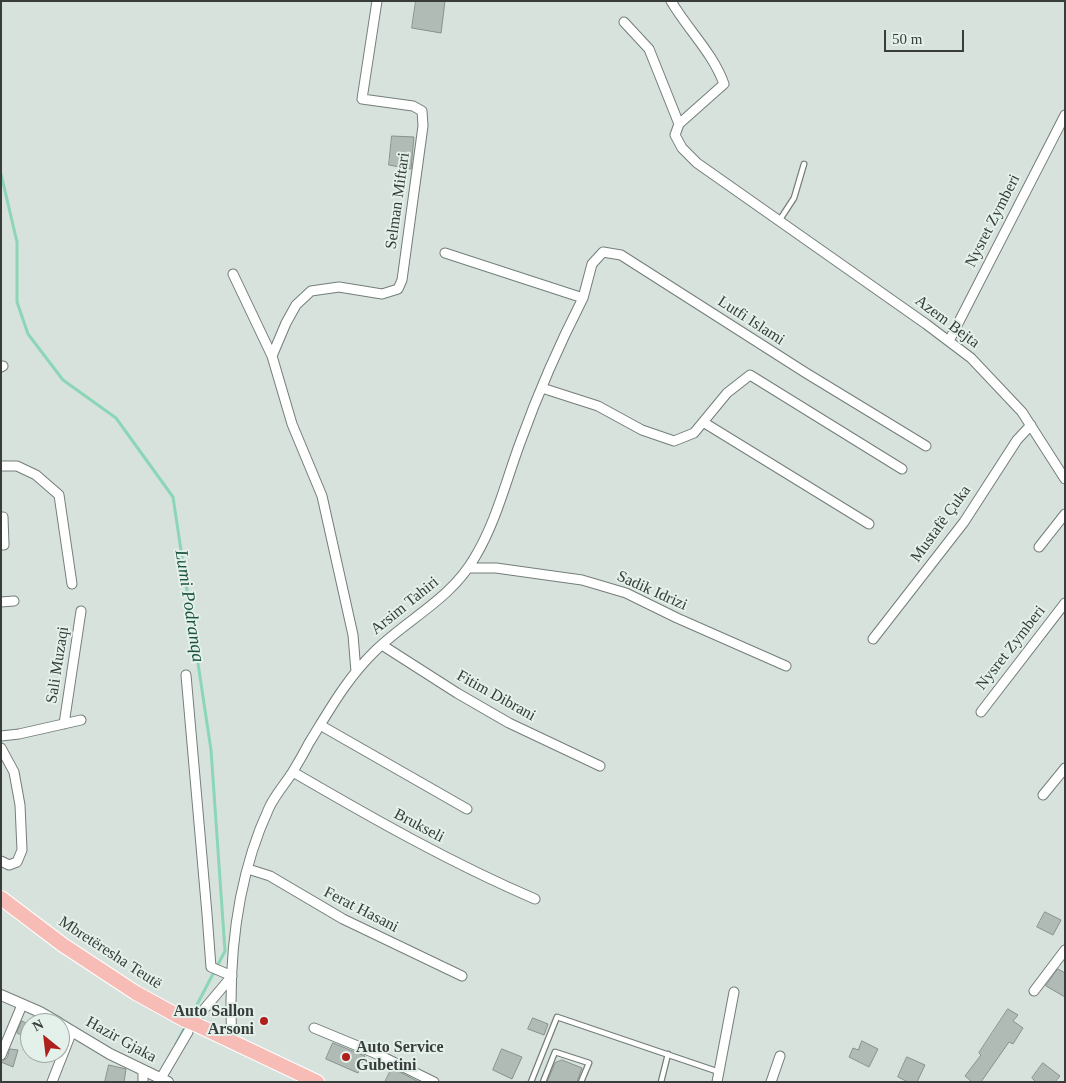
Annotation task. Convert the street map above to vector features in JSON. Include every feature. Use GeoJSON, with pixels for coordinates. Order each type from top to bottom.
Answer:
{"type":"FeatureCollection","features":[{"type":"Feature","properties":{"kind":"main road","name":"Mbretëresha Teutë"},"geometry":{"type":"LineString","coordinates":[[1,898],[71,950],[136,993],[232,1042],[317,1082]]}},
{"type":"Feature","properties":{"kind":"main road","name":"Mbretëresha Teutë"},"geometry":{"type":"LineString","coordinates":[[232,1042],[300,1082]]}},
{"type":"Feature","properties":{"kind":"street","name":"Selman Miftari"},"geometry":{"type":"LineString","coordinates":[[272,356],[296,305],[311,291],[339,288],[382,294],[398,289],[402,280],[423,126],[422,111],[413,106],[362,99],[377,1]]}},
{"type":"Feature","properties":{"kind":"street"},"geometry":{"type":"LineString","coordinates":[[672,1],[682,19],[705,48],[718,69],[724,84],[679,124]]}},
{"type":"Feature","properties":{"kind":"street","name":"Azem Bejta"},"geometry":{"type":"LineString","coordinates":[[624,22],[649,49],[679,124],[675,135],[682,148],[698,162],[779,221],[971,358],[1022,412],[1065,479]]}},
{"type":"Feature","properties":{"kind":"street","name":"Nysret Zymberi"},"geometry":{"type":"LineString","coordinates":[[949,341],[1065,114]]}},
{"type":"Feature","properties":{"kind":"street","name":"Lutfi Islami"},"geometry":{"type":"LineString","coordinates":[[582,298],[592,264],[604,252],[621,255],[806,373],[926,446]]}},
{"type":"Feature","properties":{"kind":"street"},"geometry":{"type":"LineString","coordinates":[[445,253],[582,298]]}},
{"type":"Feature","properties":{"kind":"street"},"geometry":{"type":"LineString","coordinates":[[233,274],[272,356],[292,424],[322,496],[353,635],[356,672]]}},
{"type":"Feature","properties":{"kind":"street","name":"Arsim Tahiri"},"geometry":{"type":"LineString","coordinates":[[232,1042],[230,1003],[238,902],[256,840],[270,806],[293,772],[345,684],[382,645],[434,605],[457,582],[474,559],[489,531],[542,388],[582,298]]}},
{"type":"Feature","properties":{"kind":"street"},"geometry":{"type":"LineString","coordinates":[[542,388],[598,406],[642,430],[674,441],[694,433],[727,393],[750,375],[902,469]]}},
{"type":"Feature","properties":{"kind":"street"},"geometry":{"type":"LineString","coordinates":[[704,422],[869,524]]}},
{"type":"Feature","properties":{"kind":"street","name":"Mustafë Çuka"},"geometry":{"type":"LineString","coordinates":[[873,639],[964,522],[1017,440],[1031,425]]}},
{"type":"Feature","properties":{"kind":"street"},"geometry":{"type":"LineString","coordinates":[[1,466],[17,466],[36,475],[59,495],[72,584]]}},
{"type":"Feature","properties":{"kind":"street"},"geometry":{"type":"LineString","coordinates":[[1039,547],[1065,514]]}},
{"type":"Feature","properties":{"kind":"street"},"geometry":{"type":"LineString","coordinates":[[1,517],[4,517],[4,545],[1,545]]}},
{"type":"Feature","properties":{"kind":"street","name":"Sadik Idrizi"},"geometry":{"type":"LineString","coordinates":[[468,568],[496,568],[582,580],[626,593],[677,618],[786,666]]}},
{"type":"Feature","properties":{"kind":"street"},"geometry":{"type":"LineString","coordinates":[[1,602],[14,601]]}},
{"type":"Feature","properties":{"kind":"street","name":"Nysret Zymberi"},"geometry":{"type":"LineString","coordinates":[[981,712],[1065,603]]}},
{"type":"Feature","properties":{"kind":"street","name":"Sali Muzaqi"},"geometry":{"type":"LineString","coordinates":[[64,724],[81,611]]}},
{"type":"Feature","properties":{"kind":"street","name":"Fitim Dibrani"},"geometry":{"type":"LineString","coordinates":[[382,645],[457,693],[509,723],[600,766]]}},
{"type":"Feature","properties":{"kind":"street"},"geometry":{"type":"LineString","coordinates":[[143,1082],[158,1077],[192,1022],[232,976],[210,967],[186,675]]}},
{"type":"Feature","properties":{"kind":"street","name":"Sali Muzaqi"},"geometry":{"type":"LineString","coordinates":[[1,736],[81,720]]}},
{"type":"Feature","properties":{"kind":"street"},"geometry":{"type":"LineString","coordinates":[[320,725],[467,808]]}},
{"type":"Feature","properties":{"kind":"street"},"geometry":{"type":"LineString","coordinates":[[1,748],[14,772],[20,805],[22,850],[18,862],[9,864],[1,861]]}},
{"type":"Feature","properties":{"kind":"street"},"geometry":{"type":"LineString","coordinates":[[1043,795],[1065,768]]}},
{"type":"Feature","properties":{"kind":"street","name":"Brukseli"},"geometry":{"type":"LineString","coordinates":[[293,772],[414,841],[484,877],[535,899]]}},
{"type":"Feature","properties":{"kind":"street","name":"Ferat Hasani"},"geometry":{"type":"LineString","coordinates":[[248,869],[270,876],[343,919],[462,976]]}},
{"type":"Feature","properties":{"kind":"street"},"geometry":{"type":"LineString","coordinates":[[1034,991],[1065,950]]}},
{"type":"Feature","properties":{"kind":"street"},"geometry":{"type":"LineString","coordinates":[[716,1082],[734,992]]}},
{"type":"Feature","properties":{"kind":"street","name":"Hazir Gjaka"},"geometry":{"type":"LineString","coordinates":[[1,995],[42,1013]]}},
{"type":"Feature","properties":{"kind":"street"},"geometry":{"type":"LineString","coordinates":[[1,1055],[22,1005]]}},
{"type":"Feature","properties":{"kind":"street"},"geometry":{"type":"LineString","coordinates":[[314,1028],[377,1054],[434,1082]]}},
{"type":"Feature","properties":{"kind":"street"},"geometry":{"type":"LineString","coordinates":[[52,1082],[72,1031]]}},
{"type":"Feature","properties":{"kind":"street","name":"Hazir Gjaka"},"geometry":{"type":"LineString","coordinates":[[72,1031],[110,1054],[158,1077]]}},
{"type":"Feature","properties":{"kind":"street"},"geometry":{"type":"LineString","coordinates":[[771,1082],[780,1056]]}},
{"type":"Feature","properties":{"kind":"lane"},"geometry":{"type":"LineString","coordinates":[[779,221],[794,198],[804,164]]}},
{"type":"Feature","properties":{"kind":"lane"},"geometry":{"type":"LineString","coordinates":[[531,1082],[558,1017],[719,1072]]}},
{"type":"Feature","properties":{"kind":"lane"},"geometry":{"type":"LineString","coordinates":[[542,1082],[555,1052],[589,1063],[581,1082]]}},
{"type":"Feature","properties":{"kind":"lane"},"geometry":{"type":"LineString","coordinates":[[661,1082],[668,1054]]}},
{"type":"Feature","properties":{"kind":"building"},"geometry":{"type":"Polygon","coordinates":[[[416,1],[445,1],[441,33],[412,28],[416,1]]]}},
{"type":"Feature","properties":{"kind":"building"},"geometry":{"type":"Polygon","coordinates":[[[392,136],[414,137],[411,169],[389,165],[392,136]]]}},
{"type":"Feature","properties":{"kind":"building"},"geometry":{"type":"Polygon","coordinates":[[[1045,912],[1061,920],[1053,935],[1037,927],[1045,912]]]}},
{"type":"Feature","properties":{"kind":"building"},"geometry":{"type":"Polygon","coordinates":[[[1058,969],[1065,973],[1065,997],[1046,986],[1058,969]]]}},
{"type":"Feature","properties":{"kind":"building"},"geometry":{"type":"Polygon","coordinates":[[[1008,1009],[1018,1015],[1013,1021],[1023,1028],[1013,1044],[1009,1042],[981,1082],[972,1082],[965,1076],[981,1055],[979,1053],[1008,1009]]]}},
{"type":"Feature","properties":{"kind":"building"},"geometry":{"type":"Polygon","coordinates":[[[533,1018],[548,1024],[544,1035],[528,1029],[533,1018]]]}},
{"type":"Feature","properties":{"kind":"building"},"geometry":{"type":"Polygon","coordinates":[[[862,1041],[878,1049],[869,1067],[849,1057],[853,1048],[858,1050],[862,1041]]]}},
{"type":"Feature","properties":{"kind":"building","name":"Auto Service Gubetini"},"geometry":{"type":"Polygon","coordinates":[[[333,1043],[365,1056],[358,1073],[326,1059],[333,1043]]]}},
{"type":"Feature","properties":{"kind":"building"},"geometry":{"type":"Polygon","coordinates":[[[10,1049],[18,1050],[13,1067],[1,1062],[7,1058],[10,1049]]]}},
{"type":"Feature","properties":{"kind":"building"},"geometry":{"type":"Polygon","coordinates":[[[502,1049],[522,1057],[512,1079],[493,1070],[502,1049]]]}},
{"type":"Feature","properties":{"kind":"building"},"geometry":{"type":"Polygon","coordinates":[[[907,1057],[925,1065],[917,1082],[908,1082],[898,1077],[907,1057]]]}},
{"type":"Feature","properties":{"kind":"building"},"geometry":{"type":"Polygon","coordinates":[[[562,1060],[582,1068],[577,1082],[547,1082],[555,1063],[562,1060]]]}},
{"type":"Feature","properties":{"kind":"building"},"geometry":{"type":"Polygon","coordinates":[[[1043,1063],[1060,1076],[1055,1082],[1036,1082],[1032,1078],[1043,1063]]]}},
{"type":"Feature","properties":{"kind":"building"},"geometry":{"type":"Polygon","coordinates":[[[109,1065],[126,1069],[124,1082],[105,1082],[109,1065]]]}},
{"type":"Feature","properties":{"kind":"building"},"geometry":{"type":"Polygon","coordinates":[[[392,1068],[419,1082],[385,1082],[392,1068]]]}},
{"type":"Feature","properties":{"kind":"waterway","name":"Lumi Podranqa"},"geometry":{"type":"LineString","coordinates":[[1,174],[17,242],[17,302],[28,334],[63,380],[116,418],[173,497],[211,750],[225,951],[190,1018]]}},
{"type":"Feature","properties":{"kind":"waterway","name":"Lumi Podranqa"},"geometry":{"type":"LineString","coordinates":[[176,1044],[187,1023]]}},
{"type":"Feature","properties":{"kind":"place","name":"Auto Sallon Arsoni"},"geometry":{"type":"Point","coordinates":[264,1021]}},
{"type":"Feature","properties":{"kind":"place","name":"Auto Service Gubetini"},"geometry":{"type":"Point","coordinates":[346,1057]}}]}
